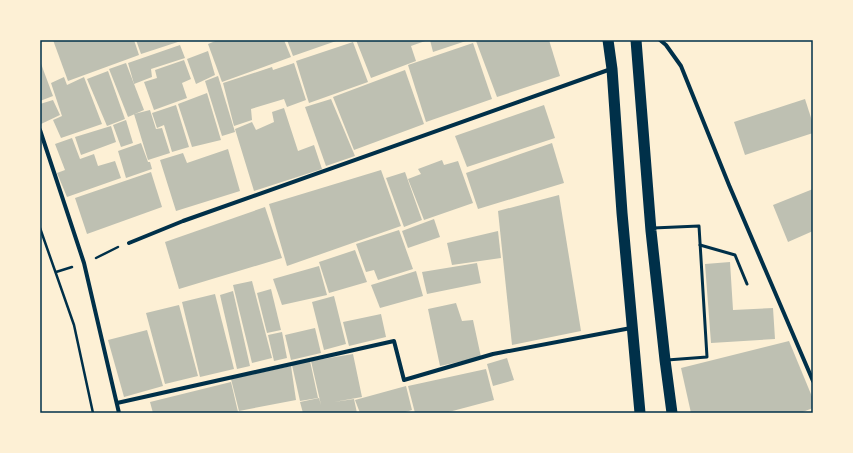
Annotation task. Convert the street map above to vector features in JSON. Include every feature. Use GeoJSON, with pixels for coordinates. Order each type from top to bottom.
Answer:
{"type":"FeatureCollection","features":[{"type":"Feature","properties":{"kind":"highway"},"geometry":{"type":"LineString","coordinates":[[608,40],[612,69],[622,213],[640,413]]}},
{"type":"Feature","properties":{"kind":"highway"},"geometry":{"type":"LineString","coordinates":[[636,40],[651,228],[672,413]]}},
{"type":"Feature","properties":{"kind":"street"},"geometry":{"type":"LineString","coordinates":[[660,40],[666,45],[681,66],[729,185],[813,381]]}},
{"type":"Feature","properties":{"kind":"street"},"geometry":{"type":"LineString","coordinates":[[129,243],[190,218],[612,69]]}},
{"type":"Feature","properties":{"kind":"street"},"geometry":{"type":"LineString","coordinates":[[40,130],[84,263],[119,413]]}},
{"type":"Feature","properties":{"kind":"street"},"geometry":{"type":"LineString","coordinates":[[117,403],[394,341],[404,380],[493,354],[632,328]]}},
{"type":"Feature","properties":{"kind":"lane"},"geometry":{"type":"LineString","coordinates":[[651,228],[698,226],[707,357],[665,360]]}},
{"type":"Feature","properties":{"kind":"lane"},"geometry":{"type":"LineString","coordinates":[[700,245],[735,255],[747,284]]}},
{"type":"Feature","properties":{"kind":"path"},"geometry":{"type":"LineString","coordinates":[[40,228],[74,325],[93,413]]}},
{"type":"Feature","properties":{"kind":"building"},"geometry":{"type":"Polygon","coordinates":[[[53,40],[134,40],[139,55],[68,81],[53,40]]]}},
{"type":"Feature","properties":{"kind":"building"},"geometry":{"type":"Polygon","coordinates":[[[136,40],[184,40],[141,54],[136,40]]]}},
{"type":"Feature","properties":{"kind":"building"},"geometry":{"type":"Polygon","coordinates":[[[218,40],[284,40],[291,57],[222,82],[208,44],[218,40]]]}},
{"type":"Feature","properties":{"kind":"building"},"geometry":{"type":"Polygon","coordinates":[[[287,40],[339,40],[293,56],[287,40]]]}},
{"type":"Feature","properties":{"kind":"building"},"geometry":{"type":"Polygon","coordinates":[[[356,40],[428,40],[411,46],[416,61],[371,78],[356,40]]]}},
{"type":"Feature","properties":{"kind":"building"},"geometry":{"type":"Polygon","coordinates":[[[430,40],[465,40],[466,41],[433,52],[430,40]]]}},
{"type":"Feature","properties":{"kind":"building"},"geometry":{"type":"Polygon","coordinates":[[[549,40],[560,76],[497,97],[476,41],[549,40]]]}},
{"type":"Feature","properties":{"kind":"building"},"geometry":{"type":"Polygon","coordinates":[[[353,42],[368,82],[309,103],[296,61],[353,42]]]}},
{"type":"Feature","properties":{"kind":"building"},"geometry":{"type":"Polygon","coordinates":[[[473,43],[492,99],[426,122],[408,65],[473,43]]]}},
{"type":"Feature","properties":{"kind":"building"},"geometry":{"type":"Polygon","coordinates":[[[180,45],[185,58],[151,69],[152,77],[134,84],[128,63],[180,45]]]}},
{"type":"Feature","properties":{"kind":"building"},"geometry":{"type":"Polygon","coordinates":[[[208,51],[215,75],[196,84],[187,59],[208,51]]]}},
{"type":"Feature","properties":{"kind":"building"},"geometry":{"type":"Polygon","coordinates":[[[184,60],[191,79],[182,83],[187,98],[154,110],[144,82],[157,78],[155,70],[184,60]]]}},
{"type":"Feature","properties":{"kind":"building"},"geometry":{"type":"Polygon","coordinates":[[[40,61],[53,96],[40,101],[40,61]]]}},
{"type":"Feature","properties":{"kind":"building"},"geometry":{"type":"Polygon","coordinates":[[[126,63],[144,110],[128,117],[109,69],[126,63]]]}},
{"type":"Feature","properties":{"kind":"building"},"geometry":{"type":"Polygon","coordinates":[[[294,63],[306,100],[287,107],[284,99],[251,109],[252,120],[234,126],[223,83],[272,67],[273,70],[294,63]]]}},
{"type":"Feature","properties":{"kind":"building"},"geometry":{"type":"Polygon","coordinates":[[[405,70],[424,124],[354,150],[333,97],[405,70]]]}},
{"type":"Feature","properties":{"kind":"building"},"geometry":{"type":"Polygon","coordinates":[[[108,71],[125,119],[107,126],[87,79],[108,71]]]}},
{"type":"Feature","properties":{"kind":"building"},"geometry":{"type":"Polygon","coordinates":[[[218,76],[235,132],[222,136],[205,81],[218,76]]]}},
{"type":"Feature","properties":{"kind":"building"},"geometry":{"type":"Polygon","coordinates":[[[64,77],[67,85],[84,77],[102,124],[61,138],[53,120],[62,116],[51,83],[64,77]]]}},
{"type":"Feature","properties":{"kind":"building"},"geometry":{"type":"Polygon","coordinates":[[[207,93],[221,140],[192,147],[178,104],[207,93]]]}},
{"type":"Feature","properties":{"kind":"building"},"geometry":{"type":"Polygon","coordinates":[[[331,99],[355,156],[326,166],[305,107],[331,99]]]}},
{"type":"Feature","properties":{"kind":"building"},"geometry":{"type":"Polygon","coordinates":[[[805,99],[813,124],[813,133],[745,155],[734,122],[805,99]]]}},
{"type":"Feature","properties":{"kind":"building"},"geometry":{"type":"Polygon","coordinates":[[[53,100],[60,115],[41,124],[40,104],[53,100]]]}},
{"type":"Feature","properties":{"kind":"building"},"geometry":{"type":"Polygon","coordinates":[[[176,105],[189,147],[172,152],[164,125],[157,128],[152,113],[176,105]]]}},
{"type":"Feature","properties":{"kind":"building"},"geometry":{"type":"Polygon","coordinates":[[[544,105],[555,138],[467,167],[455,136],[544,105]]]}},
{"type":"Feature","properties":{"kind":"building"},"geometry":{"type":"Polygon","coordinates":[[[284,108],[298,151],[314,145],[322,169],[254,191],[235,129],[252,122],[256,130],[274,122],[272,112],[284,108]]]}},
{"type":"Feature","properties":{"kind":"building"},"geometry":{"type":"Polygon","coordinates":[[[150,110],[156,129],[162,128],[170,153],[148,160],[134,114],[150,110]]]}},
{"type":"Feature","properties":{"kind":"building"},"geometry":{"type":"Polygon","coordinates":[[[126,120],[133,143],[121,147],[113,125],[126,120]]]}},
{"type":"Feature","properties":{"kind":"building"},"geometry":{"type":"Polygon","coordinates":[[[111,126],[116,142],[81,155],[75,137],[111,126]]]}},
{"type":"Feature","properties":{"kind":"building"},"geometry":{"type":"Polygon","coordinates":[[[72,138],[80,159],[94,154],[98,166],[115,161],[121,178],[67,197],[57,173],[65,170],[55,144],[72,138]]]}},
{"type":"Feature","properties":{"kind":"building"},"geometry":{"type":"Polygon","coordinates":[[[141,143],[152,169],[126,178],[118,151],[141,143]]]}},
{"type":"Feature","properties":{"kind":"building"},"geometry":{"type":"Polygon","coordinates":[[[552,143],[564,183],[478,209],[466,173],[552,143]]]}},
{"type":"Feature","properties":{"kind":"building"},"geometry":{"type":"Polygon","coordinates":[[[228,149],[240,191],[176,211],[160,160],[183,153],[187,163],[228,149]]]}},
{"type":"Feature","properties":{"kind":"building"},"geometry":{"type":"Polygon","coordinates":[[[442,160],[444,165],[458,161],[473,203],[424,220],[408,179],[421,174],[418,169],[442,160]]]}},
{"type":"Feature","properties":{"kind":"building"},"geometry":{"type":"Polygon","coordinates":[[[381,170],[401,226],[287,266],[269,204],[381,170]]]}},
{"type":"Feature","properties":{"kind":"building"},"geometry":{"type":"Polygon","coordinates":[[[151,172],[162,207],[87,234],[75,198],[151,172]]]}},
{"type":"Feature","properties":{"kind":"building"},"geometry":{"type":"Polygon","coordinates":[[[405,172],[422,220],[404,227],[386,178],[405,172]]]}},
{"type":"Feature","properties":{"kind":"building"},"geometry":{"type":"Polygon","coordinates":[[[813,189],[813,231],[788,242],[773,205],[813,189]]]}},
{"type":"Feature","properties":{"kind":"building"},"geometry":{"type":"Polygon","coordinates":[[[559,195],[581,331],[512,345],[498,211],[559,195]]]}},
{"type":"Feature","properties":{"kind":"building"},"geometry":{"type":"Polygon","coordinates":[[[265,207],[282,258],[179,289],[165,242],[265,207]]]}},
{"type":"Feature","properties":{"kind":"building"},"geometry":{"type":"Polygon","coordinates":[[[434,219],[440,237],[408,248],[402,231],[434,219]]]}},
{"type":"Feature","properties":{"kind":"building"},"geometry":{"type":"Polygon","coordinates":[[[399,230],[413,269],[378,280],[374,270],[366,272],[356,244],[399,230]]]}},
{"type":"Feature","properties":{"kind":"building"},"geometry":{"type":"Polygon","coordinates":[[[498,231],[501,258],[452,265],[447,243],[498,231]]]}},
{"type":"Feature","properties":{"kind":"building"},"geometry":{"type":"Polygon","coordinates":[[[355,250],[367,282],[329,293],[319,262],[355,250]]]}},
{"type":"Feature","properties":{"kind":"building"},"geometry":{"type":"Polygon","coordinates":[[[730,262],[733,310],[773,308],[775,339],[711,343],[705,264],[730,262]]]}},
{"type":"Feature","properties":{"kind":"building"},"geometry":{"type":"Polygon","coordinates":[[[477,263],[481,283],[427,294],[422,272],[477,263]]]}},
{"type":"Feature","properties":{"kind":"building"},"geometry":{"type":"Polygon","coordinates":[[[319,266],[327,295],[282,305],[273,279],[319,266]]]}},
{"type":"Feature","properties":{"kind":"building"},"geometry":{"type":"Polygon","coordinates":[[[416,271],[423,296],[380,308],[371,285],[416,271]]]}},
{"type":"Feature","properties":{"kind":"building"},"geometry":{"type":"Polygon","coordinates":[[[252,281],[272,358],[252,363],[233,285],[252,281]]]}},
{"type":"Feature","properties":{"kind":"building"},"geometry":{"type":"Polygon","coordinates":[[[271,289],[281,330],[267,333],[257,293],[271,289]]]}},
{"type":"Feature","properties":{"kind":"building"},"geometry":{"type":"Polygon","coordinates":[[[233,291],[250,366],[237,369],[220,295],[233,291]]]}},
{"type":"Feature","properties":{"kind":"building"},"geometry":{"type":"Polygon","coordinates":[[[215,294],[234,369],[200,377],[182,302],[215,294]]]}},
{"type":"Feature","properties":{"kind":"building"},"geometry":{"type":"Polygon","coordinates":[[[334,296],[346,344],[324,350],[312,302],[334,296]]]}},
{"type":"Feature","properties":{"kind":"building"},"geometry":{"type":"Polygon","coordinates":[[[456,303],[462,321],[473,320],[481,357],[440,366],[428,309],[456,303]]]}},
{"type":"Feature","properties":{"kind":"building"},"geometry":{"type":"Polygon","coordinates":[[[179,305],[198,376],[165,384],[146,313],[179,305]]]}},
{"type":"Feature","properties":{"kind":"building"},"geometry":{"type":"Polygon","coordinates":[[[381,314],[386,337],[349,346],[343,322],[381,314]]]}},
{"type":"Feature","properties":{"kind":"building"},"geometry":{"type":"Polygon","coordinates":[[[315,328],[321,353],[291,360],[285,335],[315,328]]]}},
{"type":"Feature","properties":{"kind":"building"},"geometry":{"type":"Polygon","coordinates":[[[147,330],[163,386],[124,397],[108,340],[147,330]]]}},
{"type":"Feature","properties":{"kind":"building"},"geometry":{"type":"Polygon","coordinates":[[[282,332],[287,358],[274,361],[268,335],[282,332]]]}},
{"type":"Feature","properties":{"kind":"building"},"geometry":{"type":"Polygon","coordinates":[[[789,341],[813,399],[813,408],[800,413],[691,413],[681,368],[789,341]]]}},
{"type":"Feature","properties":{"kind":"building"},"geometry":{"type":"Polygon","coordinates":[[[353,354],[362,397],[334,402],[354,399],[357,413],[303,413],[300,402],[319,398],[321,405],[311,361],[353,354]]]}},
{"type":"Feature","properties":{"kind":"building"},"geometry":{"type":"Polygon","coordinates":[[[507,358],[514,380],[493,386],[487,364],[507,358]]]}},
{"type":"Feature","properties":{"kind":"building"},"geometry":{"type":"Polygon","coordinates":[[[310,361],[318,398],[300,401],[292,365],[310,361]]]}},
{"type":"Feature","properties":{"kind":"building"},"geometry":{"type":"Polygon","coordinates":[[[291,366],[296,400],[239,411],[231,379],[291,366]]]}},
{"type":"Feature","properties":{"kind":"building"},"geometry":{"type":"Polygon","coordinates":[[[486,369],[494,400],[445,413],[415,413],[408,386],[486,369]]]}},
{"type":"Feature","properties":{"kind":"building"},"geometry":{"type":"Polygon","coordinates":[[[231,382],[238,412],[153,413],[150,402],[231,382]]]}},
{"type":"Feature","properties":{"kind":"building"},"geometry":{"type":"Polygon","coordinates":[[[406,386],[412,410],[402,413],[360,413],[355,400],[406,386]]]}}]}
